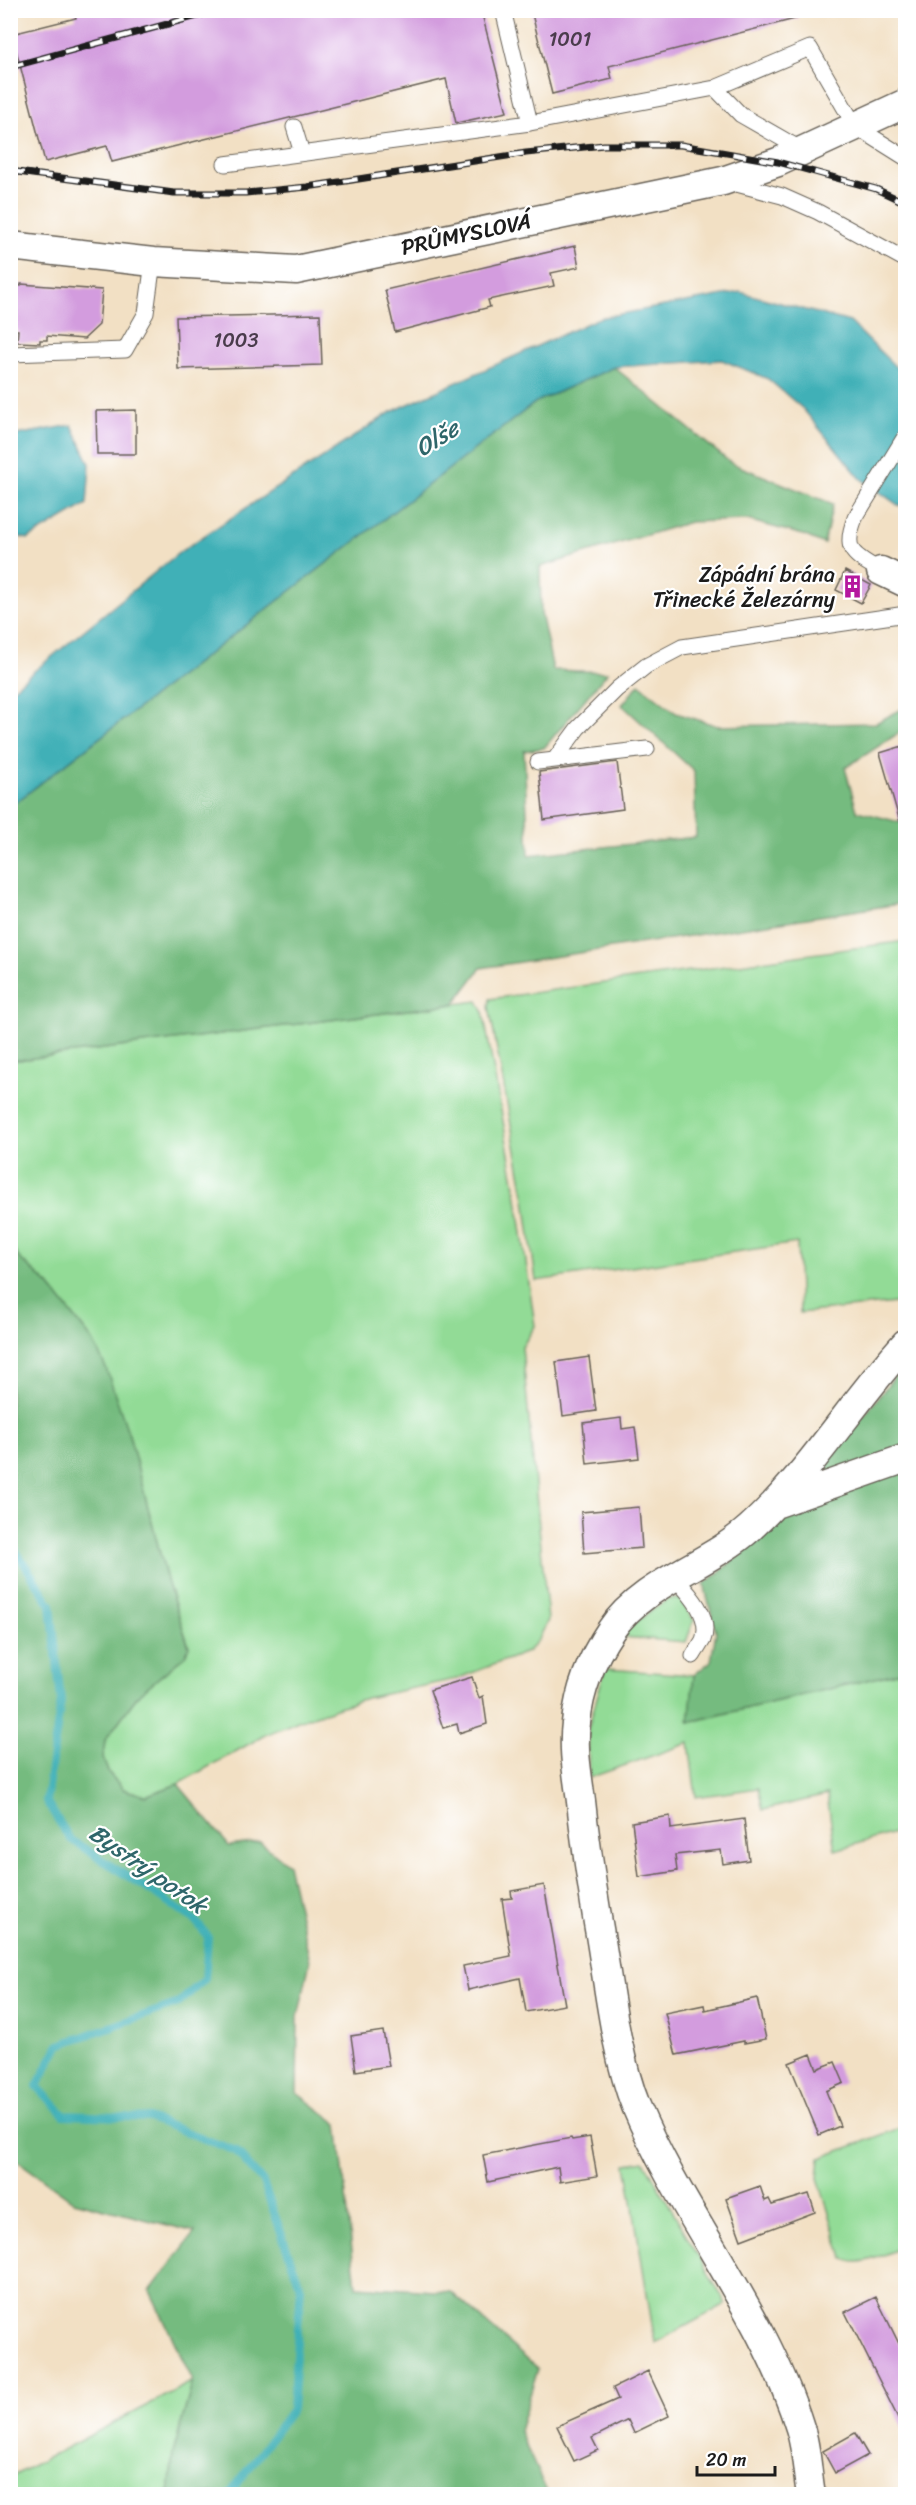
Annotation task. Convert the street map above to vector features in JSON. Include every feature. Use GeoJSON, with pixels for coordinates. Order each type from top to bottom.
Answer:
{"type":"FeatureCollection","features":[{"type":"Feature","properties":{"kind":"street","name":"PRŮMYSLOVÁ"},"geometry":{"type":"LineString","coordinates":[[10,246],[153,262],[296,270],[723,181],[778,162],[906,103]]}},
{"type":"Feature","properties":{"kind":"street"},"geometry":{"type":"LineString","coordinates":[[811,2494],[801,2432],[768,2346],[662,2162],[635,2104],[616,2027],[586,1855],[575,1766],[575,1725],[581,1691],[595,1656],[612,1627],[638,1603],[747,1531],[776,1504],[831,1439],[906,1343]]}},
{"type":"Feature","properties":{"kind":"street"},"geometry":{"type":"LineString","coordinates":[[776,1504],[906,1458]]}},
{"type":"Feature","properties":{"kind":"lane"},"geometry":{"type":"LineString","coordinates":[[503,10],[530,123]]}},
{"type":"Feature","properties":{"kind":"lane"},"geometry":{"type":"LineString","coordinates":[[225,164],[530,123],[715,88],[810,48],[855,126],[906,158]]}},
{"type":"Feature","properties":{"kind":"lane"},"geometry":{"type":"LineString","coordinates":[[715,88],[741,115],[802,150]]}},
{"type":"Feature","properties":{"kind":"lane"},"geometry":{"type":"LineString","coordinates":[[294,127],[302,153]]}},
{"type":"Feature","properties":{"kind":"lane"},"geometry":{"type":"LineString","coordinates":[[723,181],[782,196],[906,261]]}},
{"type":"Feature","properties":{"kind":"lane"},"geometry":{"type":"LineString","coordinates":[[10,354],[125,350],[146,313],[153,262]]}},
{"type":"Feature","properties":{"kind":"lane"},"geometry":{"type":"LineString","coordinates":[[893,577],[854,556],[849,543],[855,518],[906,435]]}},
{"type":"Feature","properties":{"kind":"lane"},"geometry":{"type":"LineString","coordinates":[[555,759],[578,728],[616,689],[646,666],[682,647],[906,614]]}},
{"type":"Feature","properties":{"kind":"lane"},"geometry":{"type":"LineString","coordinates":[[538,762],[646,749]]}},
{"type":"Feature","properties":{"kind":"lane"},"geometry":{"type":"LineString","coordinates":[[675,1578],[693,1599],[705,1625],[703,1639],[693,1656]]}},
{"type":"Feature","properties":{"kind":"green space"},"geometry":{"type":"Polygon","coordinates":[[[614,367],[731,463],[833,504],[824,544],[803,535],[747,520],[690,522],[540,567],[541,613],[553,670],[608,672],[544,748],[524,751],[529,855],[696,837],[694,771],[622,705],[639,684],[676,713],[718,726],[876,723],[905,707],[905,729],[845,768],[857,811],[899,822],[905,820],[905,903],[481,968],[454,1004],[11,1061],[11,806],[536,402],[614,367]]]}},
{"type":"Feature","properties":{"kind":"green space"},"geometry":{"type":"Polygon","coordinates":[[[905,941],[905,1302],[800,1313],[797,1243],[536,1281],[525,1199],[489,1007],[490,999],[905,941]]]}},
{"type":"Feature","properties":{"kind":"green space"},"geometry":{"type":"Polygon","coordinates":[[[478,1001],[483,1011],[517,1198],[535,1326],[522,1347],[548,1620],[539,1639],[527,1652],[456,1679],[366,1698],[298,1721],[265,1735],[178,1784],[145,1796],[123,1789],[108,1772],[103,1758],[105,1740],[139,1694],[185,1656],[189,1646],[168,1584],[129,1435],[93,1341],[49,1285],[19,1258],[11,1247],[11,1061],[478,1001]]]}},
{"type":"Feature","properties":{"kind":"green space"},"geometry":{"type":"Polygon","coordinates":[[[10,1247],[49,1285],[93,1341],[106,1368],[129,1435],[168,1584],[189,1647],[185,1656],[139,1694],[105,1740],[103,1758],[108,1772],[123,1789],[145,1796],[178,1784],[229,1846],[260,1842],[288,1864],[310,1961],[298,2017],[297,2093],[338,2124],[356,2286],[451,2292],[538,2369],[519,2431],[548,2494],[169,2494],[173,2454],[193,2381],[150,2291],[195,2232],[73,2201],[11,2156],[10,1247]]]}},
{"type":"Feature","properties":{"kind":"green space"},"geometry":{"type":"Polygon","coordinates":[[[905,1363],[905,1671],[689,1722],[694,1675],[711,1661],[716,1632],[704,1584],[766,1534],[811,1484],[905,1363]]]}},
{"type":"Feature","properties":{"kind":"green space"},"geometry":{"type":"Polygon","coordinates":[[[668,1599],[680,1599],[694,1620],[686,1642],[622,1637],[630,1626],[668,1599]]]}},
{"type":"Feature","properties":{"kind":"green space"},"geometry":{"type":"Polygon","coordinates":[[[605,1669],[694,1675],[690,1722],[905,1671],[905,1796],[896,1808],[901,1831],[835,1850],[827,1795],[763,1810],[758,1788],[696,1797],[689,1743],[589,1778],[588,1729],[605,1669]]]}},
{"type":"Feature","properties":{"kind":"green space"},"geometry":{"type":"Polygon","coordinates":[[[905,2126],[905,2246],[866,2261],[857,2262],[843,2258],[818,2178],[820,2158],[905,2126]]]}},
{"type":"Feature","properties":{"kind":"green space"},"geometry":{"type":"Polygon","coordinates":[[[644,2161],[726,2304],[655,2343],[626,2164],[644,2161]]]}},
{"type":"Feature","properties":{"kind":"green space"},"geometry":{"type":"Polygon","coordinates":[[[193,2381],[173,2454],[169,2494],[11,2494],[11,2477],[193,2381]]]}},
{"type":"Feature","properties":{"kind":"water","name":"Olše"},"geometry":{"type":"Polygon","coordinates":[[[740,292],[850,322],[905,376],[905,507],[898,505],[861,479],[803,409],[768,379],[722,360],[614,367],[536,402],[11,806],[11,690],[181,551],[391,412],[599,318],[740,292]]]}},
{"type":"Feature","properties":{"kind":"water"},"geometry":{"type":"Polygon","coordinates":[[[72,425],[90,464],[87,504],[28,539],[11,535],[11,436],[72,425]]]}},
{"type":"Feature","properties":{"kind":"building"},"geometry":{"type":"Polygon","coordinates":[[[74,10],[481,10],[507,112],[456,123],[446,79],[112,162],[107,146],[45,162],[12,34],[76,18],[74,10]]]}},
{"type":"Feature","properties":{"kind":"building"},"geometry":{"type":"Polygon","coordinates":[[[531,10],[798,10],[799,18],[609,66],[612,79],[552,94],[531,10]]]}},
{"type":"Feature","properties":{"kind":"building"},"geometry":{"type":"Polygon","coordinates":[[[575,246],[579,267],[551,273],[554,286],[488,300],[490,307],[395,332],[385,290],[575,246]]]}},
{"type":"Feature","properties":{"kind":"building"},"geometry":{"type":"Polygon","coordinates":[[[21,284],[102,290],[99,325],[84,339],[47,336],[47,340],[40,340],[40,343],[17,342],[18,330],[10,330],[10,285],[21,286],[21,284]]]}},
{"type":"Feature","properties":{"kind":"building"},"geometry":{"type":"Polygon","coordinates":[[[320,314],[322,365],[178,369],[176,317],[320,314]]]}},
{"type":"Feature","properties":{"kind":"building"},"geometry":{"type":"Polygon","coordinates":[[[136,410],[136,454],[97,454],[96,411],[136,410]]]}},
{"type":"Feature","properties":{"kind":"building","name":"Zápádní brána Třinecké Železárny"},"geometry":{"type":"Polygon","coordinates":[[[845,571],[871,585],[861,603],[836,590],[845,571]]]}},
{"type":"Feature","properties":{"kind":"building"},"geometry":{"type":"Polygon","coordinates":[[[906,745],[906,821],[900,822],[880,753],[906,745]]]}},
{"type":"Feature","properties":{"kind":"building"},"geometry":{"type":"Polygon","coordinates":[[[617,762],[623,809],[544,820],[539,772],[617,762]]]}},
{"type":"Feature","properties":{"kind":"building"},"geometry":{"type":"Polygon","coordinates":[[[589,1357],[596,1411],[563,1416],[556,1362],[589,1357]]]}},
{"type":"Feature","properties":{"kind":"building"},"geometry":{"type":"Polygon","coordinates":[[[621,1418],[622,1429],[635,1427],[639,1458],[587,1464],[583,1423],[621,1418]]]}},
{"type":"Feature","properties":{"kind":"building"},"geometry":{"type":"Polygon","coordinates":[[[639,1507],[642,1548],[584,1553],[581,1512],[639,1507]]]}},
{"type":"Feature","properties":{"kind":"building"},"geometry":{"type":"Polygon","coordinates":[[[472,1677],[479,1698],[483,1696],[487,1724],[459,1733],[457,1724],[443,1728],[430,1690],[472,1677]]]}},
{"type":"Feature","properties":{"kind":"building"},"geometry":{"type":"Polygon","coordinates":[[[670,1816],[671,1829],[744,1819],[749,1860],[723,1864],[721,1850],[675,1855],[677,1871],[639,1877],[632,1822],[670,1816]]]}},
{"type":"Feature","properties":{"kind":"building"},"geometry":{"type":"Polygon","coordinates":[[[544,1885],[565,2005],[526,2012],[520,1978],[468,1990],[463,1966],[511,1956],[502,1899],[512,1898],[511,1891],[544,1885]]]}},
{"type":"Feature","properties":{"kind":"building"},"geometry":{"type":"Polygon","coordinates":[[[757,1998],[766,2039],[744,2043],[744,2041],[676,2055],[665,2013],[704,2005],[705,2010],[757,1998]]]}},
{"type":"Feature","properties":{"kind":"building"},"geometry":{"type":"Polygon","coordinates":[[[383,2031],[389,2066],[356,2071],[351,2036],[383,2031]]]}},
{"type":"Feature","properties":{"kind":"building"},"geometry":{"type":"Polygon","coordinates":[[[811,2054],[817,2069],[835,2062],[844,2083],[826,2091],[840,2126],[819,2135],[789,2063],[811,2054]]]}},
{"type":"Feature","properties":{"kind":"building"},"geometry":{"type":"Polygon","coordinates":[[[590,2137],[597,2176],[560,2182],[558,2167],[488,2182],[483,2155],[571,2138],[572,2140],[590,2137]]]}},
{"type":"Feature","properties":{"kind":"building"},"geometry":{"type":"Polygon","coordinates":[[[760,2186],[765,2201],[769,2199],[772,2205],[809,2194],[815,2212],[741,2240],[726,2198],[760,2186]]]}},
{"type":"Feature","properties":{"kind":"building"},"geometry":{"type":"Polygon","coordinates":[[[876,2297],[906,2358],[906,2434],[845,2312],[876,2297]]]}},
{"type":"Feature","properties":{"kind":"building"},"geometry":{"type":"Polygon","coordinates":[[[648,2371],[669,2416],[634,2433],[628,2420],[592,2438],[598,2450],[574,2461],[557,2426],[618,2399],[613,2388],[648,2371]]]}},
{"type":"Feature","properties":{"kind":"building"},"geometry":{"type":"Polygon","coordinates":[[[855,2433],[868,2455],[835,2473],[823,2451],[855,2433]]]}},
{"type":"Feature","properties":{"kind":"waterway","name":"Bystrý potok"},"geometry":{"type":"LineString","coordinates":[[10,1542],[51,1605],[61,1701],[46,1801],[70,1839],[195,1920],[208,1937],[205,1979],[179,2003],[59,2045],[37,2086],[64,2115],[149,2118],[236,2151],[263,2182],[301,2288],[292,2409],[230,2494]]}},
{"type":"Feature","properties":{"kind":"railway"},"geometry":{"type":"LineString","coordinates":[[10,13],[16,10]]}},
{"type":"Feature","properties":{"kind":"railway"},"geometry":{"type":"LineString","coordinates":[[10,67],[219,10]]}},
{"type":"Feature","properties":{"kind":"railway"},"geometry":{"type":"LineString","coordinates":[[10,171],[174,193],[246,193],[307,187],[526,153],[604,145],[681,145],[778,162],[876,189],[906,203]]}},
{"type":"Feature","properties":{"kind":"place","name":"Zápádní brána Třinecké Železárny"},"geometry":{"type":"Point","coordinates":[853,587]}}]}
